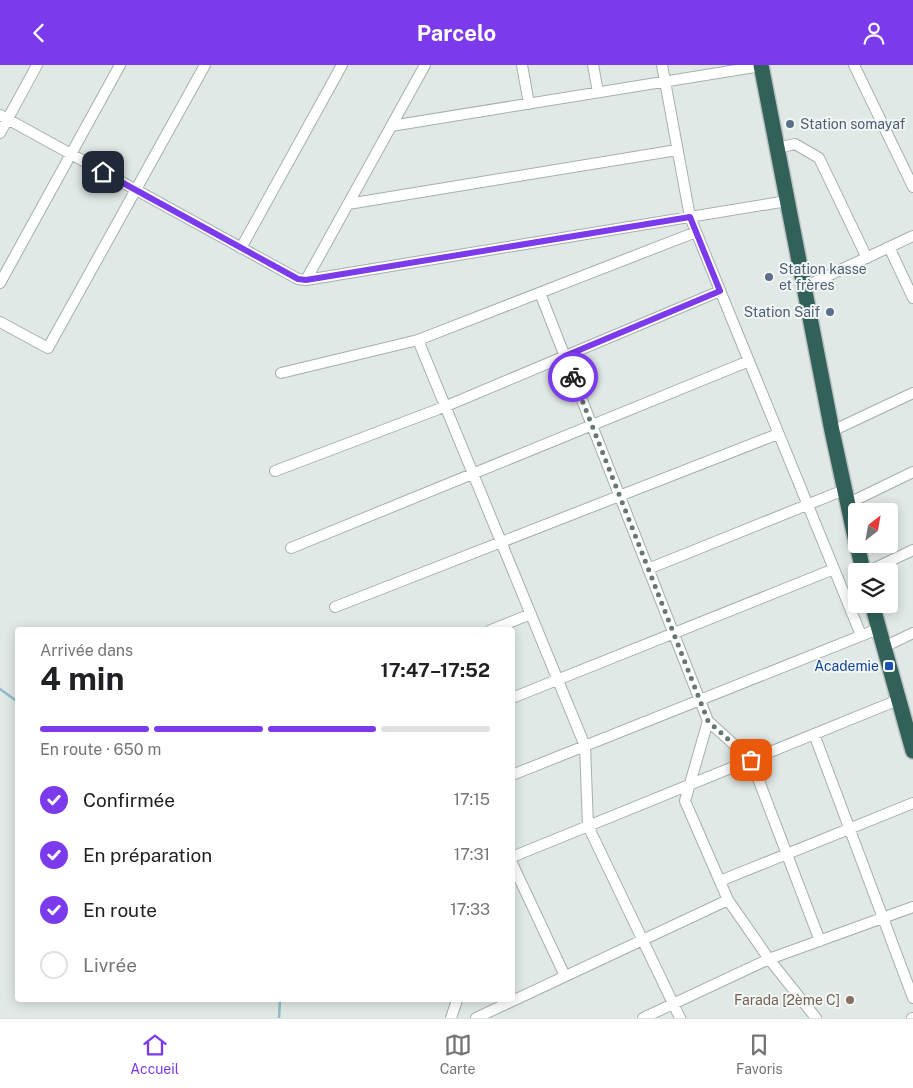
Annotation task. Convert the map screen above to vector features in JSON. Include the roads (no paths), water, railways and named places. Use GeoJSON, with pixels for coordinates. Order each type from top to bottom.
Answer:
{"type":"FeatureCollection","features":[{"type":"Feature","properties":{"kind":"highway"},"geometry":{"type":"LineString","coordinates":[[761,65],[848,506]]}},
{"type":"Feature","properties":{"kind":"highway"},"geometry":{"type":"LineString","coordinates":[[874,613],[882,647],[913,751]]}},
{"type":"Feature","properties":{"kind":"street"},"geometry":{"type":"LineString","coordinates":[[0,133],[4,117],[37,65]]}},
{"type":"Feature","properties":{"kind":"street"},"geometry":{"type":"LineString","coordinates":[[0,283],[120,65]]}},
{"type":"Feature","properties":{"kind":"street"},"geometry":{"type":"LineString","coordinates":[[0,322],[48,348],[204,65]]}},
{"type":"Feature","properties":{"kind":"street"},"geometry":{"type":"LineString","coordinates":[[240,248],[342,65]]}},
{"type":"Feature","properties":{"kind":"street"},"geometry":{"type":"LineString","coordinates":[[306,280],[425,65]]}},
{"type":"Feature","properties":{"kind":"street"},"geometry":{"type":"LineString","coordinates":[[522,65],[529,104]]}},
{"type":"Feature","properties":{"kind":"street"},"geometry":{"type":"LineString","coordinates":[[594,65],[598,92]]}},
{"type":"Feature","properties":{"kind":"street"},"geometry":{"type":"LineString","coordinates":[[662,65],[690,217],[861,635]]}},
{"type":"Feature","properties":{"kind":"street"},"geometry":{"type":"LineString","coordinates":[[391,126],[761,65]]}},
{"type":"Feature","properties":{"kind":"street"},"geometry":{"type":"LineString","coordinates":[[854,65],[913,187]]}},
{"type":"Feature","properties":{"kind":"street"},"geometry":{"type":"LineString","coordinates":[[4,117],[240,248],[298,279],[306,280],[787,201]]}},
{"type":"Feature","properties":{"kind":"street"},"geometry":{"type":"LineString","coordinates":[[776,148],[795,144],[819,158],[867,258]]}},
{"type":"Feature","properties":{"kind":"street"},"geometry":{"type":"LineString","coordinates":[[348,205],[677,150]]}},
{"type":"Feature","properties":{"kind":"street"},"geometry":{"type":"LineString","coordinates":[[281,373],[418,340],[696,233]]}},
{"type":"Feature","properties":{"kind":"street"},"geometry":{"type":"LineString","coordinates":[[804,287],[913,236]]}},
{"type":"Feature","properties":{"kind":"street"},"geometry":{"type":"LineString","coordinates":[[889,247],[913,298]]}},
{"type":"Feature","properties":{"kind":"street"},"geometry":{"type":"LineString","coordinates":[[275,471],[444,407],[720,291]]}},
{"type":"Feature","properties":{"kind":"street"},"geometry":{"type":"LineString","coordinates":[[540,293],[708,721],[751,760],[820,941]]}},
{"type":"Feature","properties":{"kind":"street"},"geometry":{"type":"LineString","coordinates":[[418,340],[585,746],[588,826],[680,1018]]}},
{"type":"Feature","properties":{"kind":"street"},"geometry":{"type":"LineString","coordinates":[[291,548],[749,361]]}},
{"type":"Feature","properties":{"kind":"street"},"geometry":{"type":"LineString","coordinates":[[832,431],[913,393]]}},
{"type":"Feature","properties":{"kind":"street"},"geometry":{"type":"LineString","coordinates":[[335,607],[778,433]]}},
{"type":"Feature","properties":{"kind":"street"},"geometry":{"type":"LineString","coordinates":[[648,569],[808,505],[846,497],[913,472]]}},
{"type":"Feature","properties":{"kind":"street"},"geometry":{"type":"LineString","coordinates":[[886,563],[913,550]]}},
{"type":"Feature","properties":{"kind":"street"},"geometry":{"type":"LineString","coordinates":[[515,697],[834,569]]}},
{"type":"Feature","properties":{"kind":"street"},"geometry":{"type":"LineString","coordinates":[[498,627],[531,614]]}},
{"type":"Feature","properties":{"kind":"street"},"geometry":{"type":"LineString","coordinates":[[515,774],[878,629]]}},
{"type":"Feature","properties":{"kind":"street"},"geometry":{"type":"LineString","coordinates":[[882,647],[913,633]]}},
{"type":"Feature","properties":{"kind":"street"},"geometry":{"type":"LineString","coordinates":[[515,856],[898,700]]}},
{"type":"Feature","properties":{"kind":"street"},"geometry":{"type":"LineString","coordinates":[[708,721],[685,801],[728,900],[769,959],[816,1018]]}},
{"type":"Feature","properties":{"kind":"street"},"geometry":{"type":"LineString","coordinates":[[814,735],[913,998]]}},
{"type":"Feature","properties":{"kind":"street"},"geometry":{"type":"LineString","coordinates":[[720,881],[913,803]]}},
{"type":"Feature","properties":{"kind":"street"},"geometry":{"type":"LineString","coordinates":[[515,869],[565,976]]}},
{"type":"Feature","properties":{"kind":"street"},"geometry":{"type":"LineString","coordinates":[[515,1000],[728,900]]}},
{"type":"Feature","properties":{"kind":"street"},"geometry":{"type":"LineString","coordinates":[[643,1018],[769,959],[913,907]]}},
{"type":"Feature","properties":{"kind":"street"},"geometry":{"type":"LineString","coordinates":[[451,1018],[456,1002]]}},
{"type":"Feature","properties":{"kind":"street"},"geometry":{"type":"LineString","coordinates":[[476,1018],[510,1002]]}},
{"type":"Feature","properties":{"kind":"waterway"},"geometry":{"type":"LineString","coordinates":[[0,689],[15,700]]}},
{"type":"Feature","properties":{"kind":"waterway"},"geometry":{"type":"LineString","coordinates":[[279,1018],[280,1002]]}},
{"type":"Feature","properties":{"kind":"place","name":"Station somayaf"},"geometry":{"type":"Point","coordinates":[790,124]}},
{"type":"Feature","properties":{"kind":"place","name":"Station kasse et frères"},"geometry":{"type":"Point","coordinates":[769,277]}},
{"type":"Feature","properties":{"kind":"place","name":"Station Saif"},"geometry":{"type":"Point","coordinates":[830,312]}},
{"type":"Feature","properties":{"kind":"place","name":"Academie"},"geometry":{"type":"Point","coordinates":[889,666]}},
{"type":"Feature","properties":{"kind":"place","name":"Farada [2ème C]"},"geometry":{"type":"Point","coordinates":[850,1000]}}]}
